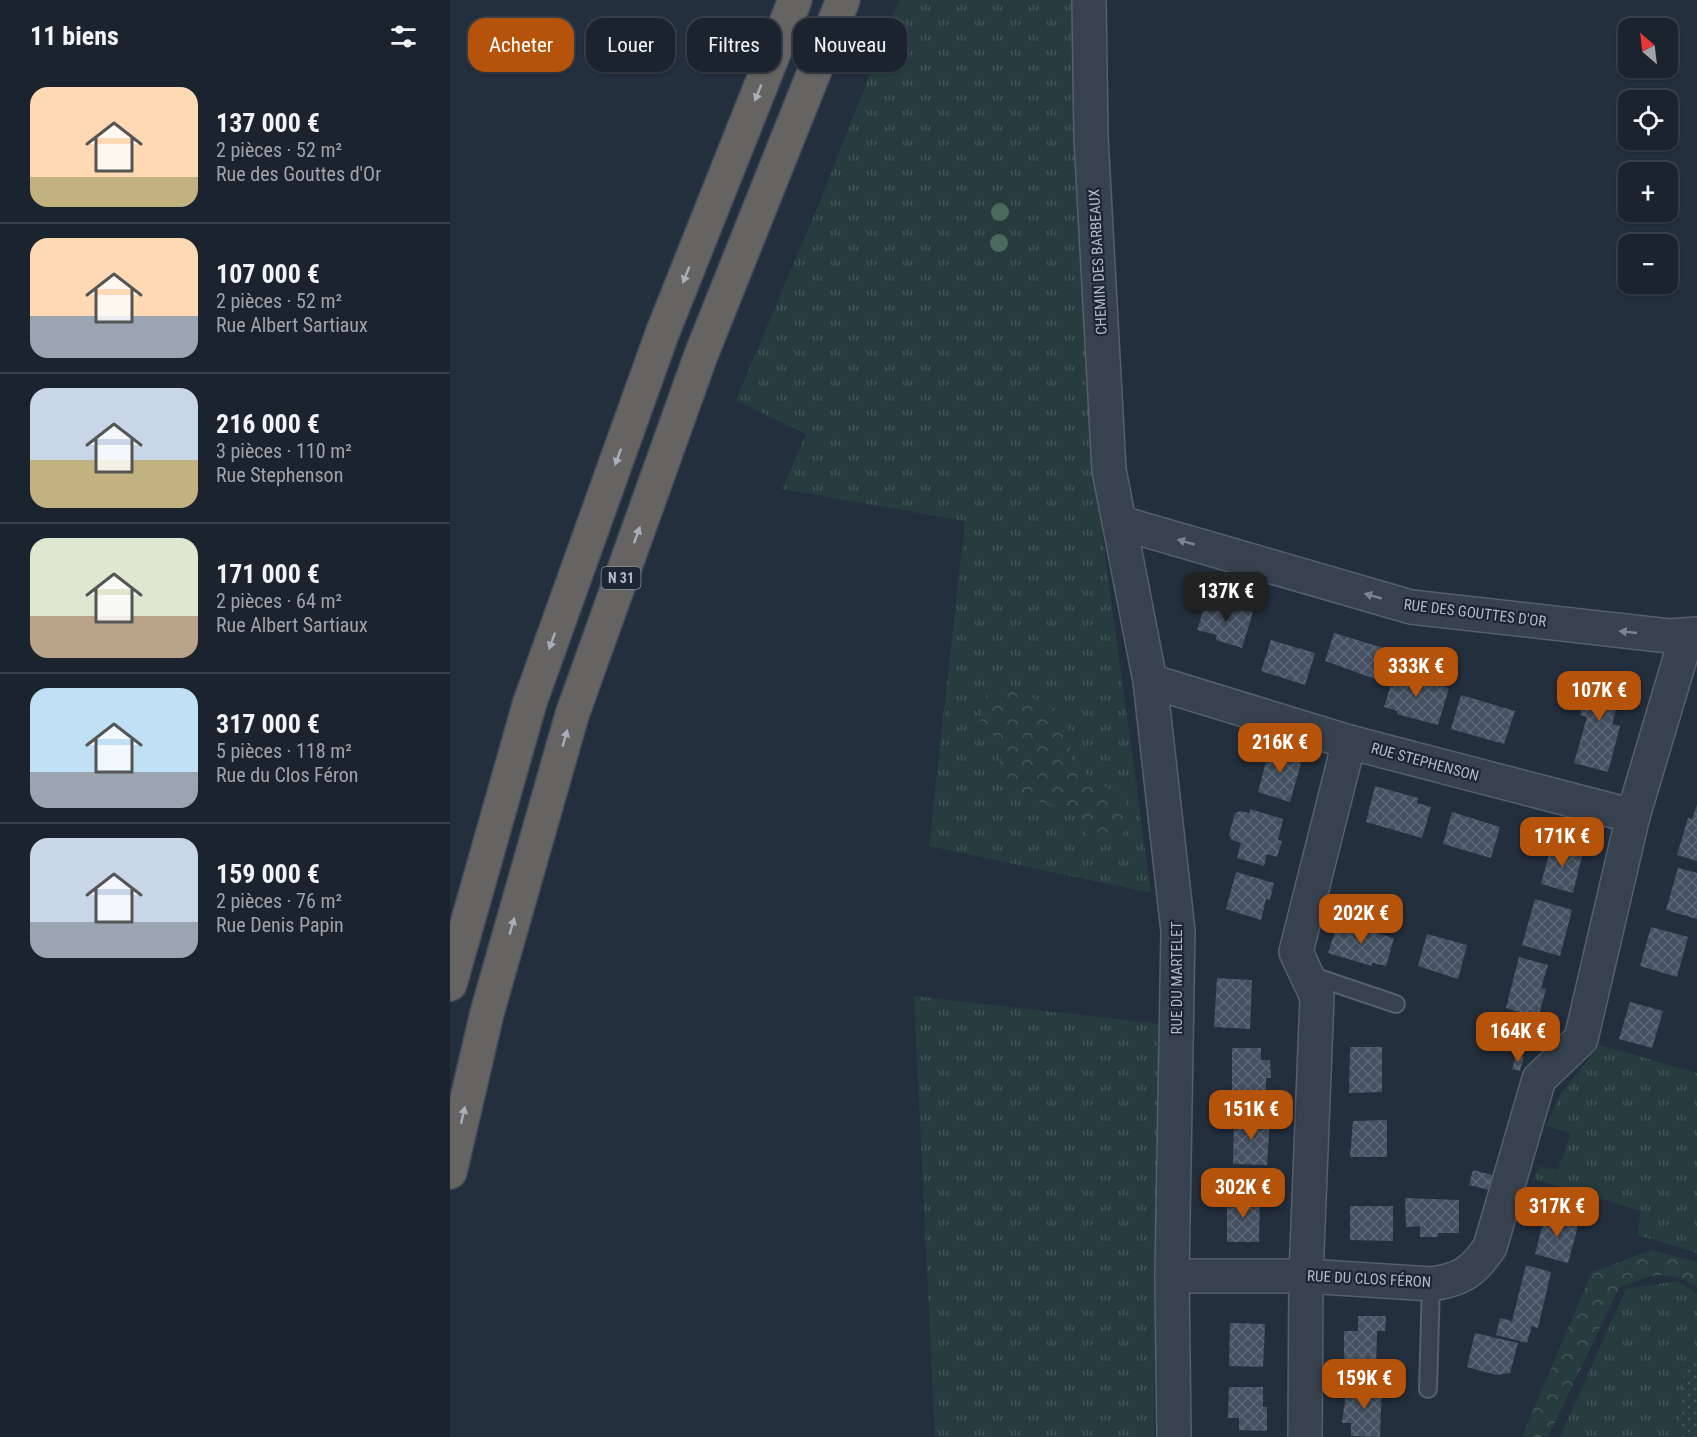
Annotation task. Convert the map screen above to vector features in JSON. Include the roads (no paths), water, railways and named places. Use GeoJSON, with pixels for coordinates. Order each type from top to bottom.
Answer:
{"type":"FeatureCollection","features":[{"type":"Feature","properties":{"kind":"highway","name":"N 31"},"geometry":{"type":"LineString","coordinates":[[450,984],[530,702],[662,334],[795,0]]}},
{"type":"Feature","properties":{"kind":"highway","name":"N 31"},"geometry":{"type":"LineString","coordinates":[[450,1172],[487,1013],[572,715],[701,355],[843,0]]}},
{"type":"Feature","properties":{"kind":"street","name":"CHEMIN DES BARBEAUX"},"geometry":{"type":"LineString","coordinates":[[1089,0],[1091,137],[1109,458],[1120,523]]}},
{"type":"Feature","properties":{"kind":"street","name":"RUE DES GOUTTES D'OR"},"geometry":{"type":"LineString","coordinates":[[1120,523],[1411,607],[1670,636],[1692,634]]}},
{"type":"Feature","properties":{"kind":"street","name":"RUE DU MARTELET"},"geometry":{"type":"LineString","coordinates":[[1120,523],[1150,681],[1178,931],[1172,1276],[1174,1437]]}},
{"type":"Feature","properties":{"kind":"street","name":"RUE DU CLOS FÉRON"},"geometry":{"type":"LineString","coordinates":[[1172,1276],[1306,1276],[1431,1284],[1451,1281],[1476,1268],[1490,1247],[1539,1079],[1581,1039],[1633,816],[1692,634]]}},
{"type":"Feature","properties":{"kind":"street","name":"RUE STEPHENSON"},"geometry":{"type":"LineString","coordinates":[[1150,681],[1349,742],[1633,816]]}},
{"type":"Feature","properties":{"kind":"street"},"geometry":{"type":"LineString","coordinates":[[1305,1437],[1306,1276],[1317,997],[1296,952],[1349,742]]}},
{"type":"Feature","properties":{"kind":"lane"},"geometry":{"type":"LineString","coordinates":[[1306,974],[1396,1004]]}},
{"type":"Feature","properties":{"kind":"lane"},"geometry":{"type":"LineString","coordinates":[[1428,1389],[1431,1284]]}}]}
